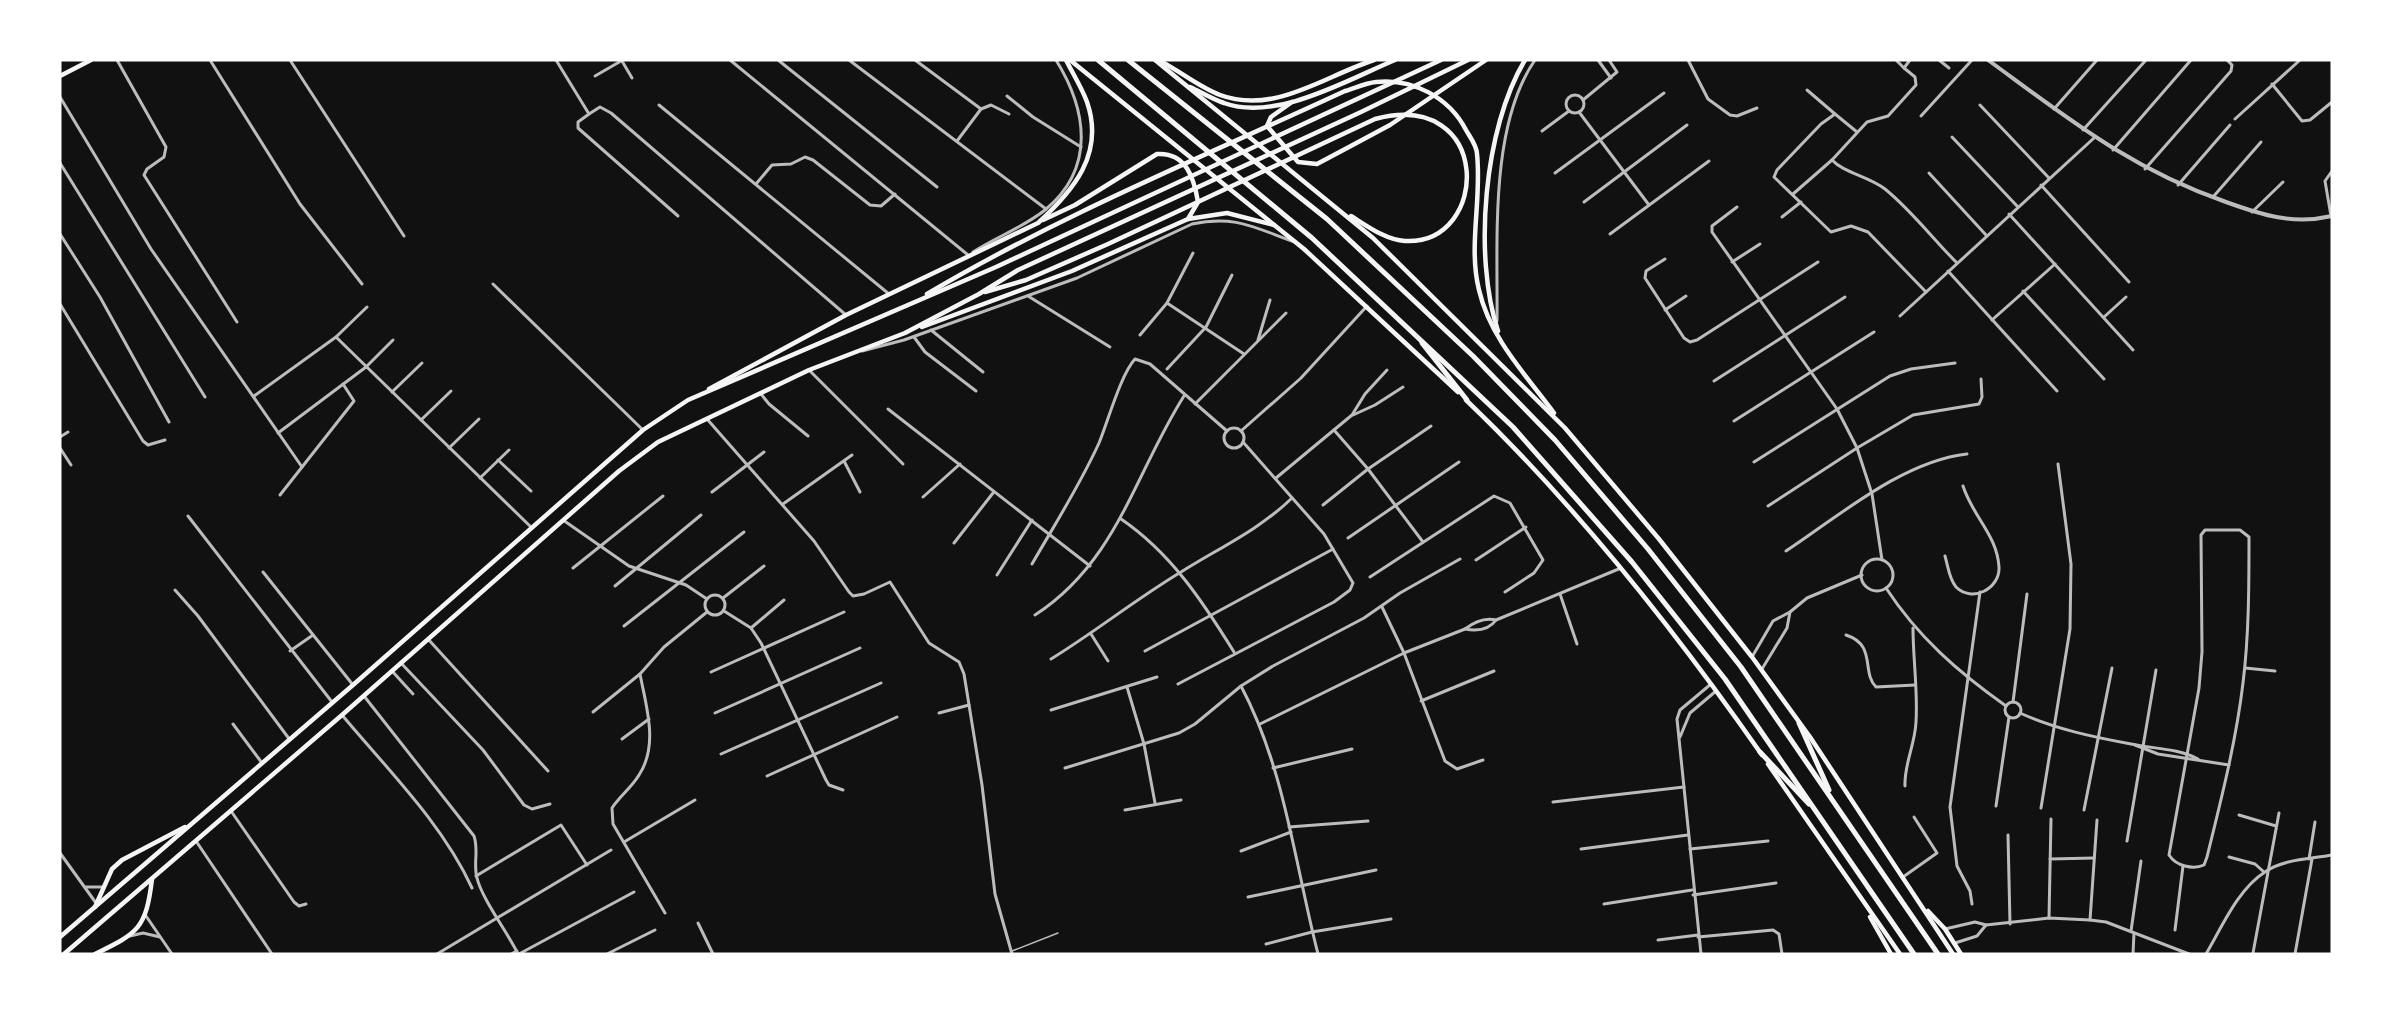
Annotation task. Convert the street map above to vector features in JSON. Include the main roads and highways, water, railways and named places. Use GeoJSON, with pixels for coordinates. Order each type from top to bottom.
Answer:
{"type":"FeatureCollection","features":[{"type":"Feature","properties":{"kind":"main road"},"geometry":{"type":"LineString","coordinates":[[60,76],[91,60]]}},
{"type":"Feature","properties":{"kind":"main road"},"geometry":{"type":"LineString","coordinates":[[1038,223],[1072,190],[1084,170],[1091,137],[1088,103],[1068,60]]}},
{"type":"Feature","properties":{"kind":"main road"},"geometry":{"type":"LineString","coordinates":[[1068,60],[1296,242],[1502,434],[1621,568],[1711,684],[1860,900],[1900,954]]}},
{"type":"Feature","properties":{"kind":"main road"},"geometry":{"type":"LineString","coordinates":[[1098,60],[1312,238],[1411,327],[1513,427],[1632,562],[1725,679],[1914,954]]}},
{"type":"Feature","properties":{"kind":"main road"},"geometry":{"type":"LineString","coordinates":[[1128,60],[1327,219],[1514,397],[1648,549],[1742,667],[1938,954]]}},
{"type":"Feature","properties":{"kind":"main road"},"geometry":{"type":"LineString","coordinates":[[1156,60],[1222,96],[1244,100],[1273,100],[1374,60]]}},
{"type":"Feature","properties":{"kind":"main road"},"geometry":{"type":"LineString","coordinates":[[1156,60],[1341,210],[1389,252],[1565,428]]}},
{"type":"Feature","properties":{"kind":"main road"},"geometry":{"type":"LineString","coordinates":[[1183,83],[1224,103],[1238,107],[1271,108],[1292,102],[1395,60]]}},
{"type":"Feature","properties":{"kind":"main road"},"geometry":{"type":"LineString","coordinates":[[688,400],[909,305],[1441,60]]}},
{"type":"Feature","properties":{"kind":"main road"},"geometry":{"type":"LineString","coordinates":[[905,333],[979,294],[1018,270],[1361,112],[1468,60]]}},
{"type":"Feature","properties":{"kind":"main road"},"geometry":{"type":"LineString","coordinates":[[1292,102],[1271,117],[1267,126],[1298,162],[1317,164],[1390,125],[1486,60]]}},
{"type":"Feature","properties":{"kind":"main road"},"geometry":{"type":"LineString","coordinates":[[1503,344],[1497,329],[1484,271],[1487,201],[1501,110],[1512,81],[1525,60]]}},
{"type":"Feature","properties":{"kind":"main road"},"geometry":{"type":"LineString","coordinates":[[909,305],[989,257],[1345,91],[1375,82],[1407,83],[1438,96],[1460,117],[1477,152],[1478,203],[1475,267],[1479,290],[1488,317],[1503,344],[1565,428],[1659,539],[1752,657],[1799,723],[1953,954]]}},
{"type":"Feature","properties":{"kind":"main road"},"geometry":{"type":"LineString","coordinates":[[979,294],[1026,280],[1108,244],[1376,119],[1395,114],[1422,116],[1444,126],[1458,141],[1468,170],[1465,198],[1451,223],[1437,233],[1420,239],[1404,241],[1379,233],[1341,210]]}},
{"type":"Feature","properties":{"kind":"main road"},"geometry":{"type":"LineString","coordinates":[[60,937],[333,703],[643,430],[688,400],[846,315],[1075,205],[1157,154],[1166,153],[1183,161],[1195,185],[1198,202],[1188,219]]}},
{"type":"Feature","properties":{"kind":"main road"},"geometry":{"type":"LineString","coordinates":[[64,954],[645,450],[809,370],[1072,271],[1188,219],[1227,213],[1276,225]]}},
{"type":"Feature","properties":{"kind":"main road"},"geometry":{"type":"LineString","coordinates":[[1411,327],[1467,400]]}},
{"type":"Feature","properties":{"kind":"main road"},"geometry":{"type":"LineString","coordinates":[[1799,723],[1836,806]]}},
{"type":"Feature","properties":{"kind":"main road"},"geometry":{"type":"LineString","coordinates":[[1760,752],[1821,816]]}},
{"type":"Feature","properties":{"kind":"main road"},"geometry":{"type":"LineString","coordinates":[[95,905],[111,869],[122,860],[194,822]]}},
{"type":"Feature","properties":{"kind":"main road"},"geometry":{"type":"LineString","coordinates":[[95,954],[130,936],[146,916],[152,879]]}},
{"type":"Feature","properties":{"kind":"main road"},"geometry":{"type":"LineString","coordinates":[[1860,900],[1891,954]]}},
{"type":"Feature","properties":{"kind":"main road"},"geometry":{"type":"LineString","coordinates":[[1920,902],[1945,929],[1961,954]]}}]}
